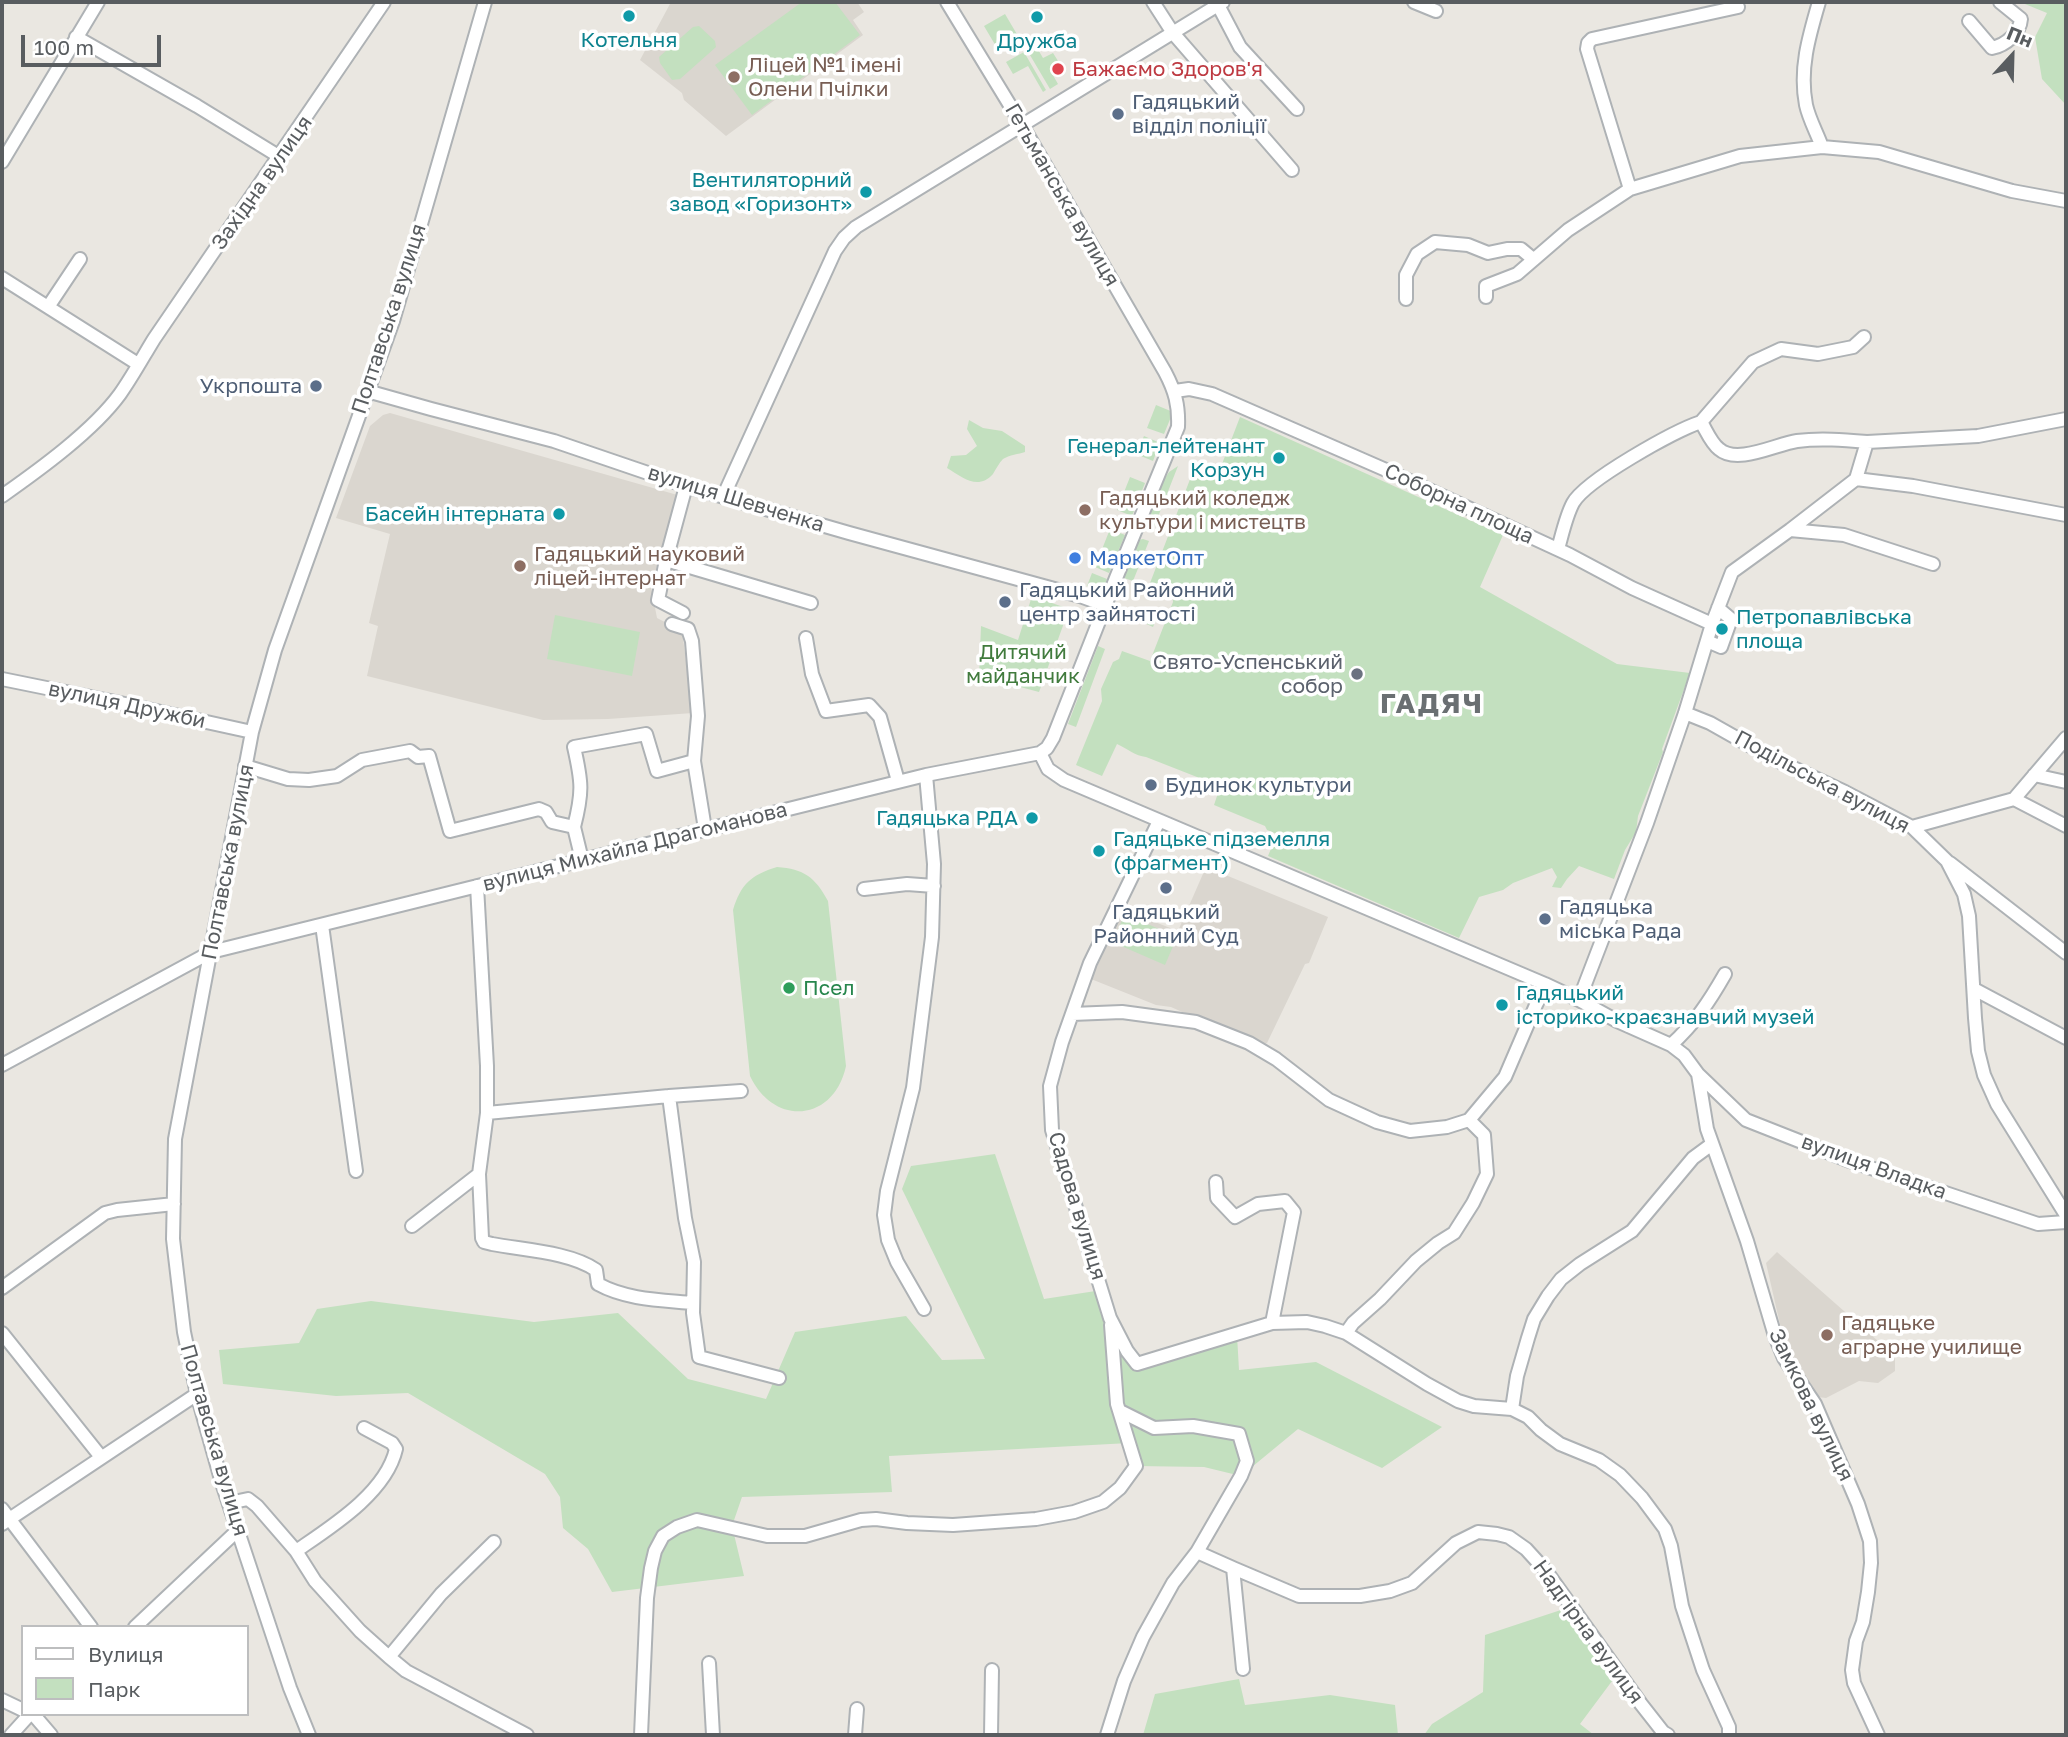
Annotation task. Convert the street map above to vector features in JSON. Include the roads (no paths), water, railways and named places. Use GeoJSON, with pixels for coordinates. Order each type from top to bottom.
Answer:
{"type":"FeatureCollection","features":[{"type":"Feature","properties":{"kind":"street"},"geometry":{"type":"LineString","coordinates":[[2,162],[98,2]]}},
{"type":"Feature","properties":{"kind":"street","name":"Західна вулиця"},"geometry":{"type":"LineString","coordinates":[[2,496],[37,471],[92,424],[119,396],[384,2]]}},
{"type":"Feature","properties":{"kind":"street","name":"Полтавська вулиця"},"geometry":{"type":"LineString","coordinates":[[309,1735],[290,1688],[229,1503],[197,1394],[184,1332],[173,1239],[174,1139],[252,732],[275,650],[393,321],[485,2]]}},
{"type":"Feature","properties":{"kind":"street","name":"Гетьманська вулиця"},"geometry":{"type":"LineString","coordinates":[[947,2],[1022,125],[1175,391]]}},
{"type":"Feature","properties":{"kind":"street"},"geometry":{"type":"LineString","coordinates":[[1153,2],[1173,33],[1292,170]]}},
{"type":"Feature","properties":{"kind":"street"},"geometry":{"type":"LineString","coordinates":[[1414,2],[1436,11]]}},
{"type":"Feature","properties":{"kind":"street"},"geometry":{"type":"LineString","coordinates":[[1819,2],[1807,43],[1804,81],[1806,106],[1822,147]]}},
{"type":"Feature","properties":{"kind":"street"},"geometry":{"type":"LineString","coordinates":[[1969,21],[1992,48],[2003,46],[2020,26],[2021,19],[2000,2]]}},
{"type":"Feature","properties":{"kind":"street"},"geometry":{"type":"LineString","coordinates":[[723,497],[835,251],[856,227],[1221,4],[1240,47],[1297,109]]}},
{"type":"Feature","properties":{"kind":"street"},"geometry":{"type":"LineString","coordinates":[[1630,189],[1587,49],[1588,43],[1592,39],[1738,6]]}},
{"type":"Feature","properties":{"kind":"street"},"geometry":{"type":"LineString","coordinates":[[76,37],[280,157]]}},
{"type":"Feature","properties":{"kind":"street"},"geometry":{"type":"LineString","coordinates":[[1486,297],[1486,286],[1517,275],[1569,230],[1630,189],[1740,156],[1822,147],[1879,152],[2012,191],[2066,201]]}},
{"type":"Feature","properties":{"kind":"street"},"geometry":{"type":"LineString","coordinates":[[1406,299],[1406,275],[1417,254],[1435,242],[1468,244],[1488,253],[1521,248],[1533,260]]}},
{"type":"Feature","properties":{"kind":"street"},"geometry":{"type":"LineString","coordinates":[[48,307],[80,259]]}},
{"type":"Feature","properties":{"kind":"street"},"geometry":{"type":"LineString","coordinates":[[2,278],[138,364]]}},
{"type":"Feature","properties":{"kind":"street"},"geometry":{"type":"LineString","coordinates":[[1558,549],[1573,504],[1583,490],[1639,453],[1700,422],[1754,362],[1781,349],[1818,354],[1853,347],[1864,337]]}},
{"type":"Feature","properties":{"kind":"street","name":"Соборна площа"},"geometry":{"type":"LineString","coordinates":[[1175,391],[1189,389],[1212,394],[1558,549],[1632,588],[1712,624]]}},
{"type":"Feature","properties":{"kind":"street","name":"вулиця Шевченка"},"geometry":{"type":"LineString","coordinates":[[367,391],[554,441],[723,497],[1080,596],[1105,606]]}},
{"type":"Feature","properties":{"kind":"street"},"geometry":{"type":"LineString","coordinates":[[1175,391],[1179,409],[1178,426],[1053,738],[1040,753],[1048,769],[1063,780],[1545,984],[1671,1045],[1692,1026],[1725,974]]}},
{"type":"Feature","properties":{"kind":"street"},"geometry":{"type":"LineString","coordinates":[[1700,422],[1719,450],[1736,455],[1757,453],[1797,441],[1824,439],[1867,442],[1979,436],[2066,419]]}},
{"type":"Feature","properties":{"kind":"street"},"geometry":{"type":"LineString","coordinates":[[1579,1000],[1647,823],[1712,624],[1732,572],[1856,479],[1867,442]]}},
{"type":"Feature","properties":{"kind":"street"},"geometry":{"type":"LineString","coordinates":[[1856,479],[1913,486],[2066,515]]}},
{"type":"Feature","properties":{"kind":"street"},"geometry":{"type":"LineString","coordinates":[[683,613],[658,600],[666,560],[687,486]]}},
{"type":"Feature","properties":{"kind":"street"},"geometry":{"type":"LineString","coordinates":[[1790,530],[1844,535],[1933,564]]}},
{"type":"Feature","properties":{"kind":"street"},"geometry":{"type":"LineString","coordinates":[[666,560],[811,603]]}},
{"type":"Feature","properties":{"kind":"street"},"geometry":{"type":"LineString","coordinates":[[1707,641],[1721,647],[1731,619],[1718,608]]}},
{"type":"Feature","properties":{"kind":"street"},"geometry":{"type":"LineString","coordinates":[[672,624],[688,629],[692,641],[698,716],[694,761],[705,829]]}},
{"type":"Feature","properties":{"kind":"street"},"geometry":{"type":"LineString","coordinates":[[806,638],[813,674],[826,711],[869,705],[880,717],[898,781]]}},
{"type":"Feature","properties":{"kind":"street","name":"вулиця Дружби"},"geometry":{"type":"LineString","coordinates":[[2,679],[252,732]]}},
{"type":"Feature","properties":{"kind":"street","name":"Подільська вулиця"},"geometry":{"type":"LineString","coordinates":[[1685,713],[1710,723],[1772,758],[1912,827],[1947,861],[1964,894],[1969,916],[1978,1051],[1984,1075],[1997,1104],[2066,1214]]}},
{"type":"Feature","properties":{"kind":"street"},"geometry":{"type":"LineString","coordinates":[[582,860],[574,827],[581,799],[581,777],[574,747],[646,734],[657,771],[694,761]]}},
{"type":"Feature","properties":{"kind":"street"},"geometry":{"type":"LineString","coordinates":[[1912,827],[2014,799],[2066,738]]}},
{"type":"Feature","properties":{"kind":"street"},"geometry":{"type":"LineString","coordinates":[[246,766],[289,779],[309,780],[337,776],[362,760],[411,751],[418,757],[429,756],[450,831],[539,809],[547,812],[552,822],[574,827]]}},
{"type":"Feature","properties":{"kind":"street","name":"вулиця Михайла Драгоманова"},"geometry":{"type":"LineString","coordinates":[[2,1065],[211,952],[898,781],[1040,753]]}},
{"type":"Feature","properties":{"kind":"street"},"geometry":{"type":"LineString","coordinates":[[924,1309],[897,1262],[888,1240],[884,1215],[887,1191],[912,1088],[932,937],[934,864],[926,775]]}},
{"type":"Feature","properties":{"kind":"street"},"geometry":{"type":"LineString","coordinates":[[2034,775],[2066,782]]}},
{"type":"Feature","properties":{"kind":"street"},"geometry":{"type":"LineString","coordinates":[[2014,799],[2066,826]]}},
{"type":"Feature","properties":{"kind":"street","name":"Садова вулиця"},"geometry":{"type":"LineString","coordinates":[[1159,821],[1090,963],[1062,1042],[1050,1086],[1052,1130],[1111,1318],[1127,1351],[1137,1364],[1272,1323]]}},
{"type":"Feature","properties":{"kind":"street"},"geometry":{"type":"LineString","coordinates":[[1947,861],[2066,953]]}},
{"type":"Feature","properties":{"kind":"street"},"geometry":{"type":"LineString","coordinates":[[863,888],[907,884],[934,886]]}},
{"type":"Feature","properties":{"kind":"street"},"geometry":{"type":"LineString","coordinates":[[477,886],[488,1066],[487,1113],[479,1174],[484,1242],[567,1258],[591,1266],[596,1270],[598,1284],[609,1290],[648,1299],[693,1303]]}},
{"type":"Feature","properties":{"kind":"street"},"geometry":{"type":"LineString","coordinates":[[323,925],[356,1171]]}},
{"type":"Feature","properties":{"kind":"street"},"geometry":{"type":"LineString","coordinates":[[1072,1014],[1122,1012],[1196,1022],[1249,1043],[1276,1059],[1329,1100],[1377,1122],[1410,1132],[1447,1127],[1469,1120],[1505,1077],[1545,984]]}},
{"type":"Feature","properties":{"kind":"street"},"geometry":{"type":"LineString","coordinates":[[1974,989],[2066,1038]]}},
{"type":"Feature","properties":{"kind":"street","name":"вулиця Владка"},"geometry":{"type":"LineString","coordinates":[[1671,1045],[1684,1055],[1698,1074],[1746,1120],[1850,1161],[2038,1224],[2066,1222]]}},
{"type":"Feature","properties":{"kind":"street","name":"Замкова вулиця"},"geometry":{"type":"LineString","coordinates":[[1698,1074],[1707,1129],[1747,1241],[1775,1336],[1784,1358],[1815,1404],[1858,1504],[1870,1541],[1868,1592],[1852,1670],[1854,1683],[1878,1735]]}},
{"type":"Feature","properties":{"kind":"street"},"geometry":{"type":"LineString","coordinates":[[487,1113],[741,1091]]}},
{"type":"Feature","properties":{"kind":"street"},"geometry":{"type":"LineString","coordinates":[[669,1096],[685,1218],[694,1262],[693,1303],[699,1357],[779,1378]]}},
{"type":"Feature","properties":{"kind":"street"},"geometry":{"type":"LineString","coordinates":[[1346,1333],[1416,1261],[1437,1242],[1454,1233],[1473,1203],[1487,1174],[1484,1135],[1469,1120]]}},
{"type":"Feature","properties":{"kind":"street"},"geometry":{"type":"LineString","coordinates":[[1511,1409],[1517,1376],[1534,1319],[1548,1296],[1561,1279],[1580,1264],[1632,1231],[1693,1158],[1712,1144]]}},
{"type":"Feature","properties":{"kind":"street"},"geometry":{"type":"LineString","coordinates":[[412,1226],[479,1174]]}},
{"type":"Feature","properties":{"kind":"street"},"geometry":{"type":"LineString","coordinates":[[1216,1182],[1217,1198],[1235,1217],[1258,1204],[1285,1201],[1294,1212],[1272,1323],[1307,1322],[1346,1333],[1458,1401],[1474,1406],[1511,1409],[1528,1417],[1560,1444],[1599,1460],[1620,1475],[1642,1498],[1665,1529],[1671,1546],[1682,1606],[1703,1670],[1729,1727],[1730,1735]]}},
{"type":"Feature","properties":{"kind":"street"},"geometry":{"type":"LineString","coordinates":[[2,1288],[105,1213],[174,1203]]}},
{"type":"Feature","properties":{"kind":"street","name":"Садова вулиця"},"geometry":{"type":"LineString","coordinates":[[640,1735],[651,1568],[655,1550],[663,1536],[677,1527],[697,1520],[767,1536],[805,1535],[838,1525],[876,1519],[953,1525],[1036,1519],[1074,1512],[1103,1502],[1120,1488],[1136,1466],[1119,1411],[1111,1318]]}},
{"type":"Feature","properties":{"kind":"street"},"geometry":{"type":"LineString","coordinates":[[2,1333],[101,1458]]}},
{"type":"Feature","properties":{"kind":"street"},"geometry":{"type":"LineString","coordinates":[[89,1625],[4,1517],[101,1458],[197,1394]]}},
{"type":"Feature","properties":{"kind":"street"},"geometry":{"type":"LineString","coordinates":[[1107,1735],[1124,1681],[1143,1637],[1173,1583],[1197,1552],[1247,1461],[1239,1434],[1193,1426],[1154,1429],[1119,1411]]}},
{"type":"Feature","properties":{"kind":"street"},"geometry":{"type":"LineString","coordinates":[[296,1551],[359,1505],[390,1464],[396,1448],[392,1443],[364,1428]]}},
{"type":"Feature","properties":{"kind":"street"},"geometry":{"type":"LineString","coordinates":[[229,1503],[248,1499],[257,1506],[296,1551],[315,1581],[360,1632],[406,1671],[527,1735]]}},
{"type":"Feature","properties":{"kind":"street"},"geometry":{"type":"LineString","coordinates":[[137,1625],[238,1530]]}},
{"type":"Feature","properties":{"kind":"street","name":"Надгірна вулиця"},"geometry":{"type":"LineString","coordinates":[[1197,1552],[1299,1596],[1360,1596],[1391,1591],[1412,1583],[1456,1544],[1478,1532],[1509,1537],[1526,1549],[1546,1571],[1641,1704],[1668,1735]]}},
{"type":"Feature","properties":{"kind":"street"},"geometry":{"type":"LineString","coordinates":[[389,1657],[441,1594],[494,1542]]}},
{"type":"Feature","properties":{"kind":"street"},"geometry":{"type":"LineString","coordinates":[[1233,1568],[1243,1669]]}},
{"type":"Feature","properties":{"kind":"street"},"geometry":{"type":"LineString","coordinates":[[709,1663],[713,1735]]}},
{"type":"Feature","properties":{"kind":"street"},"geometry":{"type":"LineString","coordinates":[[991,1735],[992,1670]]}},
{"type":"Feature","properties":{"kind":"street"},"geometry":{"type":"LineString","coordinates":[[2,1700],[21,1709]]}},
{"type":"Feature","properties":{"kind":"street"},"geometry":{"type":"LineString","coordinates":[[855,1735],[857,1709]]}},
{"type":"Feature","properties":{"kind":"street"},"geometry":{"type":"LineString","coordinates":[[11,1735],[30,1716]]}},
{"type":"Feature","properties":{"kind":"street"},"geometry":{"type":"LineString","coordinates":[[34,1716],[51,1735]]}},
{"type":"Feature","properties":{"kind":"place","name":"Котельня"},"geometry":{"type":"Point","coordinates":[629,16]}},
{"type":"Feature","properties":{"kind":"place","name":"Дружба"},"geometry":{"type":"Point","coordinates":[1037,17]}},
{"type":"Feature","properties":{"kind":"place","name":"Бажаємо Здоров'я"},"geometry":{"type":"Point","coordinates":[1058,69]}},
{"type":"Feature","properties":{"kind":"place","name":"Ліцей №1 імені Олени Пчілки"},"geometry":{"type":"Point","coordinates":[734,77]}},
{"type":"Feature","properties":{"kind":"place","name":"Гадяцький відділ поліції"},"geometry":{"type":"Point","coordinates":[1118,114]}},
{"type":"Feature","properties":{"kind":"place","name":"Вентиляторний завод «Горизонт»"},"geometry":{"type":"Point","coordinates":[866,192]}},
{"type":"Feature","properties":{"kind":"place","name":"Укрпошта"},"geometry":{"type":"Point","coordinates":[316,386]}},
{"type":"Feature","properties":{"kind":"place","name":"Генерал-лейтенант Корзун"},"geometry":{"type":"Point","coordinates":[1279,458]}},
{"type":"Feature","properties":{"kind":"place","name":"Гадяцький коледж культури і мистецтв"},"geometry":{"type":"Point","coordinates":[1085,510]}},
{"type":"Feature","properties":{"kind":"place","name":"Басейн інтерната"},"geometry":{"type":"Point","coordinates":[559,514]}},
{"type":"Feature","properties":{"kind":"place","name":"МаркетОпт"},"geometry":{"type":"Point","coordinates":[1075,558]}},
{"type":"Feature","properties":{"kind":"place","name":"Гадяцький науковий ліцей-інтернат"},"geometry":{"type":"Point","coordinates":[520,566]}},
{"type":"Feature","properties":{"kind":"place","name":"Гадяцький Районний центр зайнятості"},"geometry":{"type":"Point","coordinates":[1005,602]}},
{"type":"Feature","properties":{"kind":"place","name":"Петропавлівська площа"},"geometry":{"type":"Point","coordinates":[1722,629]}},
{"type":"Feature","properties":{"kind":"place","name":"Свято-Успенський собор"},"geometry":{"type":"Point","coordinates":[1357,674]}},
{"type":"Feature","properties":{"kind":"place","name":"Будинок культури"},"geometry":{"type":"Point","coordinates":[1151,785]}},
{"type":"Feature","properties":{"kind":"place","name":"Гадяцька РДА"},"geometry":{"type":"Point","coordinates":[1032,818]}},
{"type":"Feature","properties":{"kind":"place","name":"Гадяцьке підземелля (фрагмент)"},"geometry":{"type":"Point","coordinates":[1099,851]}},
{"type":"Feature","properties":{"kind":"place","name":"Гадяцький Районний Суд"},"geometry":{"type":"Point","coordinates":[1166,888]}},
{"type":"Feature","properties":{"kind":"place","name":"Гадяцька міська Рада"},"geometry":{"type":"Point","coordinates":[1545,919]}},
{"type":"Feature","properties":{"kind":"place","name":"Псел"},"geometry":{"type":"Point","coordinates":[789,988]}},
{"type":"Feature","properties":{"kind":"place","name":"Гадяцький історико-краєзнавчий музей"},"geometry":{"type":"Point","coordinates":[1502,1005]}},
{"type":"Feature","properties":{"kind":"place","name":"Гадяцьке аграрне училище"},"geometry":{"type":"Point","coordinates":[1827,1335]}},
{"type":"Feature","properties":{"kind":"district","name":"ГАДЯЧ"},"geometry":{"type":"Point","coordinates":[1432,704]}},
{"type":"Feature","properties":{"kind":"park label","name":"Дитячий майданчик"},"geometry":{"type":"Point","coordinates":[1023,664]}}]}
